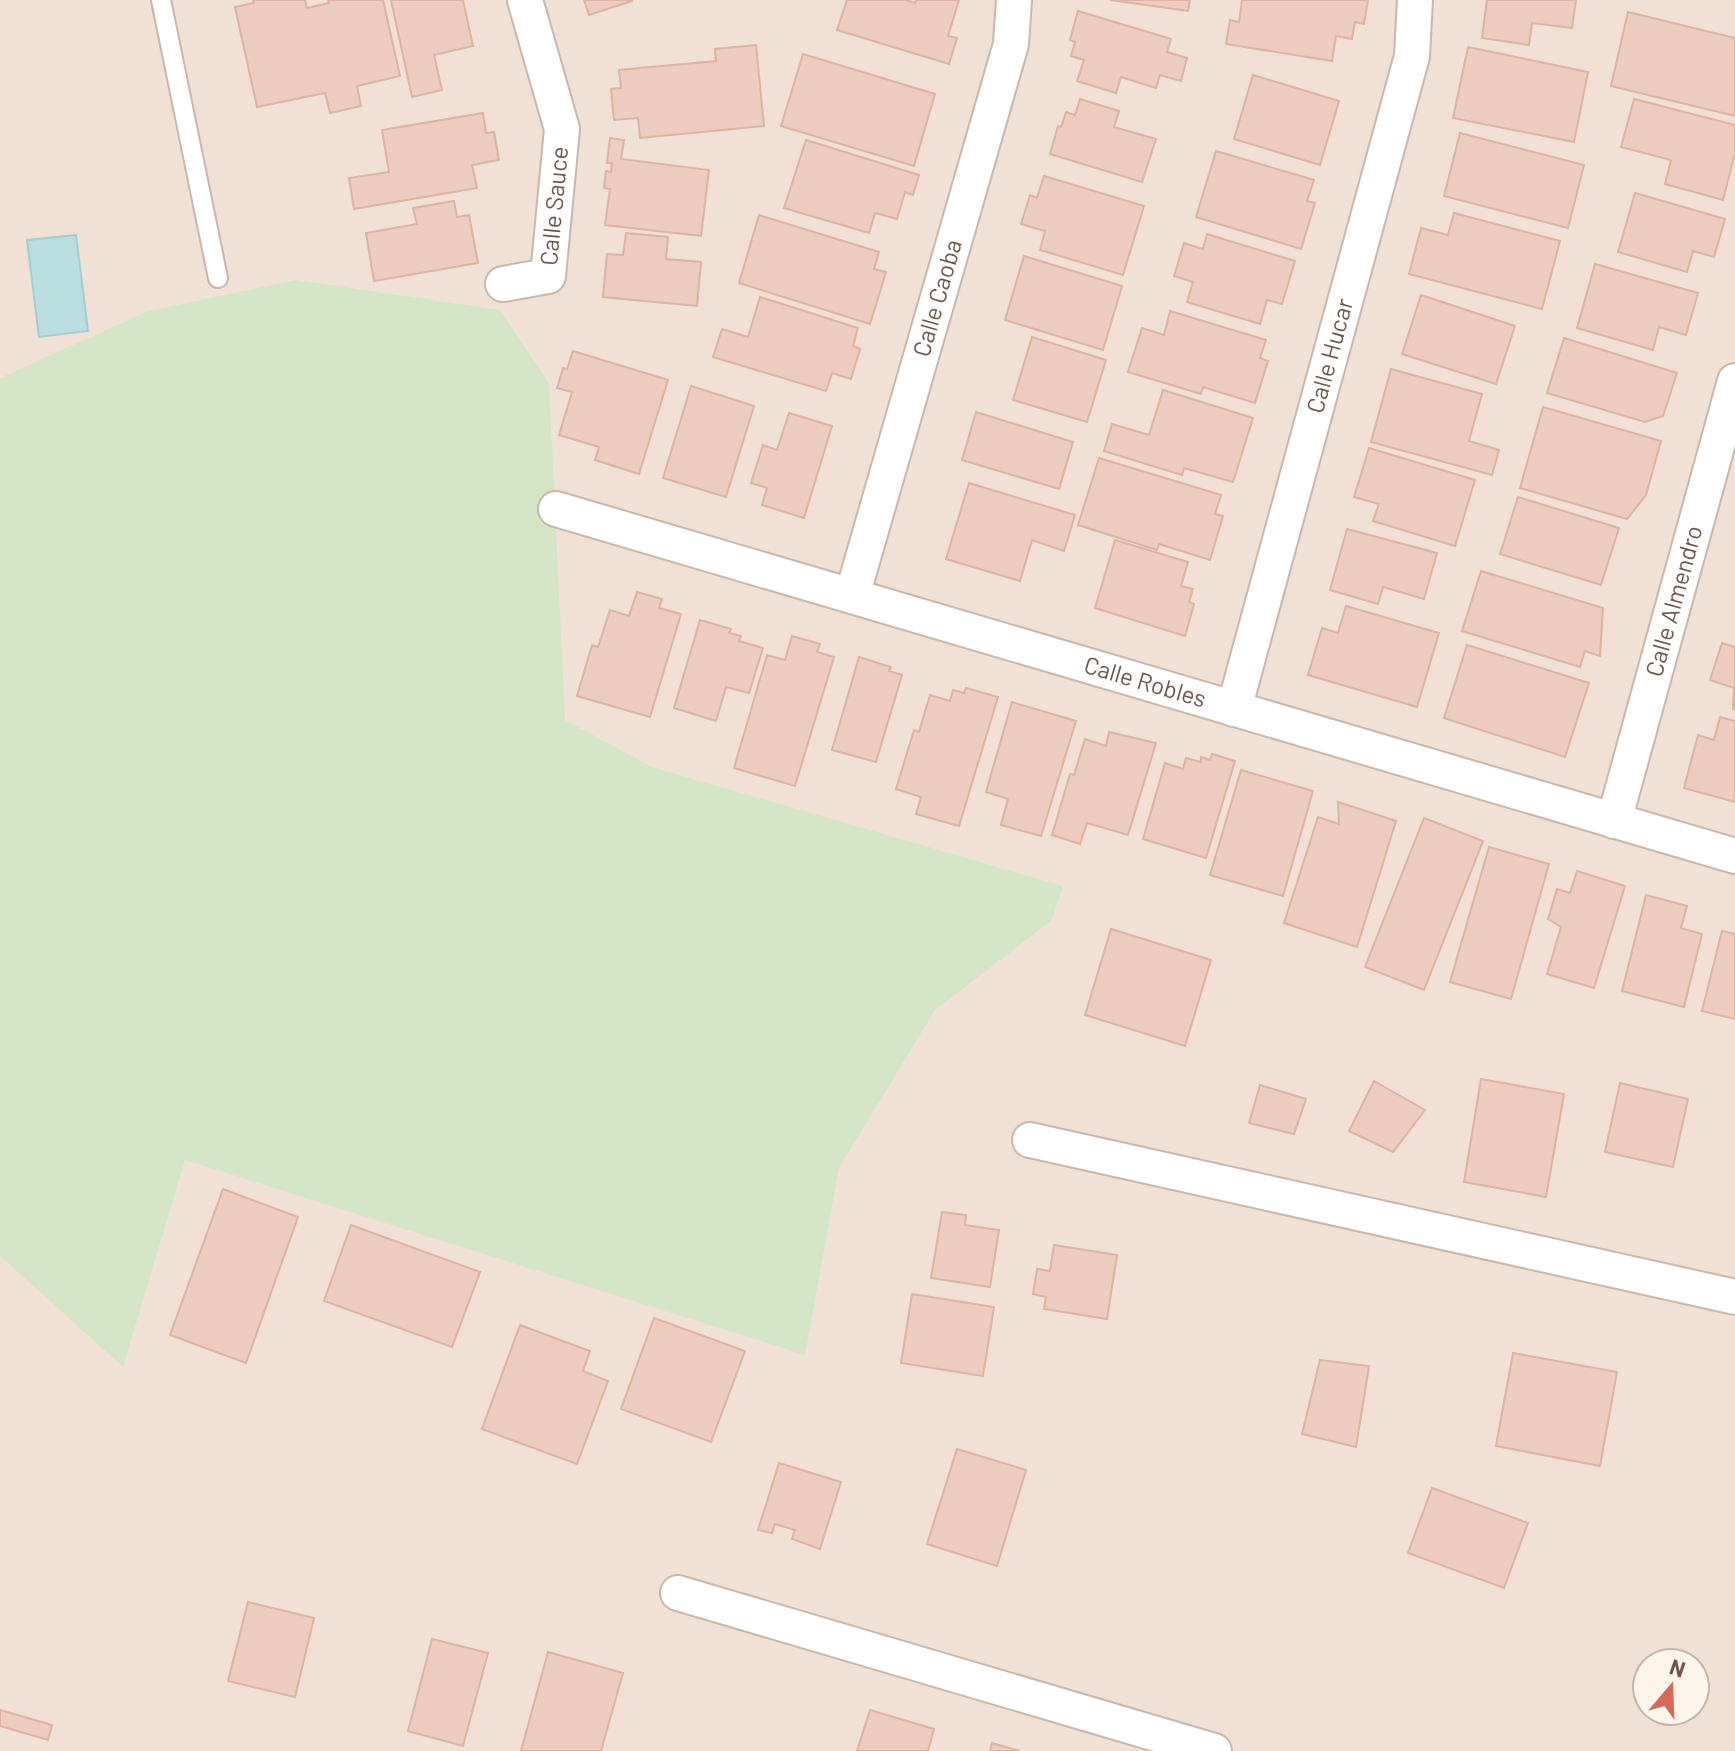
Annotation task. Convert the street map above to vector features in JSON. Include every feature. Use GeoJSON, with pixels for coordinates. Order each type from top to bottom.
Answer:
{"type":"FeatureCollection","features":[{"type":"Feature","properties":{"kind":"street","name":"Calle Sauce"},"geometry":{"type":"LineString","coordinates":[[503,284],[548,276],[562,129],[525,0]]}},
{"type":"Feature","properties":{"kind":"street","name":"Calle Caoba"},"geometry":{"type":"LineString","coordinates":[[852,596],[1011,44],[1014,0]]}},
{"type":"Feature","properties":{"kind":"street","name":"Calle Hucar"},"geometry":{"type":"LineString","coordinates":[[1234,709],[1412,56],[1415,0]]}},
{"type":"Feature","properties":{"kind":"street","name":"Calle Almendro"},"geometry":{"type":"LineString","coordinates":[[1614,821],[1735,381]]}},
{"type":"Feature","properties":{"kind":"street","name":"Calle Robles"},"geometry":{"type":"LineString","coordinates":[[556,509],[1735,856]]}},
{"type":"Feature","properties":{"kind":"street"},"geometry":{"type":"LineString","coordinates":[[1030,1140],[1735,1297]]}},
{"type":"Feature","properties":{"kind":"street"},"geometry":{"type":"LineString","coordinates":[[678,1593],[1214,1751]]}},
{"type":"Feature","properties":{"kind":"lane"},"geometry":{"type":"LineString","coordinates":[[161,0],[218,278]]}},
{"type":"Feature","properties":{"kind":"shaded area"},"geometry":{"type":"Polygon","coordinates":[[[0,0],[1735,0],[1735,1751],[0,1751],[0,0]]]}},
{"type":"Feature","properties":{"kind":"green space"},"geometry":{"type":"Polygon","coordinates":[[[296,280],[500,310],[549,383],[565,720],[652,767],[1063,886],[1051,921],[935,1010],[839,1168],[805,1355],[185,1160],[123,1367],[0,1256],[0,378],[148,311],[296,280]]]}},
{"type":"Feature","properties":{"kind":"water"},"geometry":{"type":"Polygon","coordinates":[[[76,235],[88,331],[39,337],[27,240],[76,235]]]}},
{"type":"Feature","properties":{"kind":"building"},"geometry":{"type":"Polygon","coordinates":[[[253,0],[305,0],[307,8],[329,3],[328,0],[383,0],[400,76],[357,86],[361,106],[330,113],[325,93],[257,107],[235,7],[254,3],[253,0]]]}},
{"type":"Feature","properties":{"kind":"building"},"geometry":{"type":"Polygon","coordinates":[[[391,0],[463,0],[473,46],[434,55],[442,90],[412,97],[391,0]]]}},
{"type":"Feature","properties":{"kind":"building"},"geometry":{"type":"Polygon","coordinates":[[[584,0],[631,0],[632,1],[589,15],[584,0]]]}},
{"type":"Feature","properties":{"kind":"building"},"geometry":{"type":"Polygon","coordinates":[[[847,0],[906,0],[915,3],[916,0],[959,0],[948,36],[957,38],[949,64],[837,30],[847,0]]]}},
{"type":"Feature","properties":{"kind":"building"},"geometry":{"type":"Polygon","coordinates":[[[1110,0],[1190,0],[1188,11],[1110,0]]]}},
{"type":"Feature","properties":{"kind":"building"},"geometry":{"type":"Polygon","coordinates":[[[1242,0],[1368,0],[1364,24],[1355,22],[1352,39],[1336,36],[1332,61],[1226,44],[1230,20],[1239,22],[1242,0]]]}},
{"type":"Feature","properties":{"kind":"building"},"geometry":{"type":"Polygon","coordinates":[[[1487,0],[1576,0],[1572,28],[1532,23],[1529,45],[1482,38],[1487,0]]]}},
{"type":"Feature","properties":{"kind":"building"},"geometry":{"type":"Polygon","coordinates":[[[1078,11],[1171,39],[1167,52],[1187,58],[1181,81],[1160,75],[1156,88],[1121,77],[1116,93],[1077,81],[1084,60],[1071,56],[1075,42],[1070,40],[1078,11]]]}},
{"type":"Feature","properties":{"kind":"building"},"geometry":{"type":"Polygon","coordinates":[[[1628,12],[1735,38],[1735,116],[1611,86],[1628,12]]]}},
{"type":"Feature","properties":{"kind":"building"},"geometry":{"type":"Polygon","coordinates":[[[756,45],[764,126],[640,138],[638,118],[614,120],[611,89],[621,88],[619,70],[716,61],[715,49],[756,45]]]}},
{"type":"Feature","properties":{"kind":"building"},"geometry":{"type":"Polygon","coordinates":[[[1468,47],[1588,72],[1574,142],[1453,118],[1468,47]]]}},
{"type":"Feature","properties":{"kind":"building"},"geometry":{"type":"Polygon","coordinates":[[[803,54],[935,94],[914,166],[781,126],[803,54]]]}},
{"type":"Feature","properties":{"kind":"building"},"geometry":{"type":"Polygon","coordinates":[[[1253,75],[1339,101],[1320,165],[1234,139],[1253,75]]]}},
{"type":"Feature","properties":{"kind":"building"},"geometry":{"type":"Polygon","coordinates":[[[1080,99],[1119,111],[1114,127],[1156,139],[1142,182],[1050,154],[1058,126],[1061,127],[1066,112],[1075,115],[1080,99]]]}},
{"type":"Feature","properties":{"kind":"building"},"geometry":{"type":"Polygon","coordinates":[[[1634,99],[1735,125],[1735,153],[1723,200],[1665,184],[1671,160],[1621,147],[1634,99]]]}},
{"type":"Feature","properties":{"kind":"building"},"geometry":{"type":"Polygon","coordinates":[[[483,113],[486,133],[494,132],[499,160],[472,165],[477,188],[354,209],[349,178],[389,172],[382,130],[483,113]]]}},
{"type":"Feature","properties":{"kind":"building"},"geometry":{"type":"Polygon","coordinates":[[[1460,133],[1584,165],[1568,228],[1444,196],[1460,133]]]}},
{"type":"Feature","properties":{"kind":"building"},"geometry":{"type":"Polygon","coordinates":[[[610,138],[624,140],[621,159],[709,170],[701,236],[605,225],[610,189],[604,188],[606,171],[611,172],[612,163],[607,163],[610,138]]]}},
{"type":"Feature","properties":{"kind":"building"},"geometry":{"type":"Polygon","coordinates":[[[806,140],[919,175],[913,195],[905,192],[897,219],[875,213],[869,233],[784,208],[806,140]]]}},
{"type":"Feature","properties":{"kind":"building"},"geometry":{"type":"Polygon","coordinates":[[[1216,151],[1314,180],[1307,201],[1315,203],[1301,249],[1196,217],[1216,151]]]}},
{"type":"Feature","properties":{"kind":"building"},"geometry":{"type":"Polygon","coordinates":[[[1044,176],[1144,206],[1123,275],[1040,250],[1045,231],[1021,224],[1030,195],[1037,198],[1044,176]]]}},
{"type":"Feature","properties":{"kind":"building"},"geometry":{"type":"Polygon","coordinates":[[[1635,193],[1725,219],[1714,257],[1693,251],[1687,272],[1618,252],[1635,193]]]}},
{"type":"Feature","properties":{"kind":"building"},"geometry":{"type":"Polygon","coordinates":[[[454,201],[457,217],[469,215],[478,263],[374,281],[366,233],[417,224],[413,208],[454,201]]]}},
{"type":"Feature","properties":{"kind":"building"},"geometry":{"type":"Polygon","coordinates":[[[1454,213],[1560,241],[1542,309],[1409,274],[1421,228],[1448,235],[1454,213]]]}},
{"type":"Feature","properties":{"kind":"building"},"geometry":{"type":"Polygon","coordinates":[[[759,215],[879,252],[874,269],[886,272],[870,324],[739,283],[759,215]]]}},
{"type":"Feature","properties":{"kind":"building"},"geometry":{"type":"Polygon","coordinates":[[[626,233],[668,237],[666,259],[701,262],[697,306],[603,297],[607,254],[623,255],[626,233]]]}},
{"type":"Feature","properties":{"kind":"building"},"geometry":{"type":"Polygon","coordinates":[[[1207,234],[1295,261],[1282,304],[1267,300],[1260,324],[1187,302],[1193,282],[1174,276],[1184,243],[1203,249],[1207,234]]]}},
{"type":"Feature","properties":{"kind":"building"},"geometry":{"type":"Polygon","coordinates":[[[1024,256],[1122,286],[1103,350],[1005,320],[1024,256]]]}},
{"type":"Feature","properties":{"kind":"building"},"geometry":{"type":"Polygon","coordinates":[[[1595,264],[1698,293],[1686,335],[1659,327],[1653,350],[1577,328],[1595,264]]]}},
{"type":"Feature","properties":{"kind":"building"},"geometry":{"type":"Polygon","coordinates":[[[1421,295],[1515,326],[1496,384],[1402,354],[1421,295]]]}},
{"type":"Feature","properties":{"kind":"building"},"geometry":{"type":"Polygon","coordinates":[[[760,297],[858,328],[853,346],[860,349],[851,379],[832,373],[826,391],[713,357],[722,329],[748,337],[760,297]]]}},
{"type":"Feature","properties":{"kind":"building"},"geometry":{"type":"Polygon","coordinates":[[[1170,311],[1266,340],[1260,358],[1268,361],[1255,403],[1203,387],[1201,394],[1128,372],[1142,328],[1164,335],[1170,311]]]}},
{"type":"Feature","properties":{"kind":"building"},"geometry":{"type":"Polygon","coordinates":[[[1032,337],[1106,360],[1087,422],[1013,400],[1032,337]]]}},
{"type":"Feature","properties":{"kind":"building"},"geometry":{"type":"Polygon","coordinates":[[[1564,338],[1677,373],[1663,416],[1645,422],[1547,393],[1564,338]]]}},
{"type":"Feature","properties":{"kind":"building"},"geometry":{"type":"Polygon","coordinates":[[[573,351],[668,380],[639,474],[595,460],[599,447],[559,435],[572,392],[557,388],[563,368],[567,369],[573,351]]]}},
{"type":"Feature","properties":{"kind":"building"},"geometry":{"type":"Polygon","coordinates":[[[1391,369],[1482,394],[1469,441],[1499,450],[1492,475],[1371,442],[1391,369]]]}},
{"type":"Feature","properties":{"kind":"building"},"geometry":{"type":"Polygon","coordinates":[[[691,386],[754,406],[726,497],[663,478],[691,386]]]}},
{"type":"Feature","properties":{"kind":"building"},"geometry":{"type":"Polygon","coordinates":[[[1163,390],[1253,418],[1233,482],[1184,468],[1182,475],[1104,451],[1112,424],[1149,435],[1163,390]]]}},
{"type":"Feature","properties":{"kind":"building"},"geometry":{"type":"Polygon","coordinates":[[[1543,407],[1661,441],[1646,495],[1627,519],[1520,488],[1543,407]]]}},
{"type":"Feature","properties":{"kind":"building"},"geometry":{"type":"Polygon","coordinates":[[[976,412],[1073,442],[1059,489],[962,460],[976,412]]]}},
{"type":"Feature","properties":{"kind":"building"},"geometry":{"type":"Polygon","coordinates":[[[789,413],[832,426],[804,518],[762,505],[767,488],[751,483],[763,445],[777,450],[789,413]]]}},
{"type":"Feature","properties":{"kind":"building"},"geometry":{"type":"Polygon","coordinates":[[[1369,448],[1475,480],[1455,546],[1373,521],[1379,504],[1354,497],[1369,448]]]}},
{"type":"Feature","properties":{"kind":"building"},"geometry":{"type":"Polygon","coordinates":[[[1099,458],[1221,495],[1215,514],[1223,516],[1210,560],[1159,544],[1157,550],[1078,525],[1099,458]]]}},
{"type":"Feature","properties":{"kind":"building"},"geometry":{"type":"Polygon","coordinates":[[[969,483],[1075,515],[1064,551],[1032,540],[1020,581],[946,559],[969,483]]]}},
{"type":"Feature","properties":{"kind":"building"},"geometry":{"type":"Polygon","coordinates":[[[1518,497],[1619,528],[1601,585],[1500,554],[1518,497]]]}},
{"type":"Feature","properties":{"kind":"building"},"geometry":{"type":"Polygon","coordinates":[[[1347,529],[1437,553],[1424,599],[1383,587],[1378,604],[1330,590],[1347,529]]]}},
{"type":"Feature","properties":{"kind":"building"},"geometry":{"type":"Polygon","coordinates":[[[1115,540],[1188,562],[1181,586],[1193,589],[1189,602],[1194,604],[1185,636],[1095,608],[1115,540]]]}},
{"type":"Feature","properties":{"kind":"building"},"geometry":{"type":"Polygon","coordinates":[[[1481,571],[1603,608],[1600,656],[1585,651],[1580,667],[1462,631],[1481,571]]]}},
{"type":"Feature","properties":{"kind":"building"},"geometry":{"type":"Polygon","coordinates":[[[637,592],[662,599],[659,608],[681,614],[650,717],[577,696],[592,645],[598,647],[610,610],[629,616],[637,592]]]}},
{"type":"Feature","properties":{"kind":"building"},"geometry":{"type":"Polygon","coordinates":[[[1346,606],[1439,633],[1417,707],[1308,675],[1322,628],[1338,633],[1346,606]]]}},
{"type":"Feature","properties":{"kind":"building"},"geometry":{"type":"Polygon","coordinates":[[[700,620],[731,629],[729,633],[741,636],[739,641],[763,648],[749,693],[726,687],[716,721],[674,708],[700,620]]]}},
{"type":"Feature","properties":{"kind":"building"},"geometry":{"type":"Polygon","coordinates":[[[792,636],[820,644],[817,652],[834,657],[795,786],[734,768],[767,655],[785,660],[792,636]]]}},
{"type":"Feature","properties":{"kind":"building"},"geometry":{"type":"Polygon","coordinates":[[[1722,643],[1735,647],[1735,710],[1734,688],[1710,680],[1722,643]]]}},
{"type":"Feature","properties":{"kind":"building"},"geometry":{"type":"Polygon","coordinates":[[[1467,645],[1589,683],[1565,757],[1444,718],[1467,645]]]}},
{"type":"Feature","properties":{"kind":"building"},"geometry":{"type":"Polygon","coordinates":[[[859,657],[891,667],[889,671],[902,675],[876,762],[832,750],[859,657]]]}},
{"type":"Feature","properties":{"kind":"building"},"geometry":{"type":"Polygon","coordinates":[[[966,688],[998,697],[959,826],[916,814],[921,797],[896,789],[914,730],[919,732],[930,695],[950,701],[953,690],[964,693],[966,688]]]}},
{"type":"Feature","properties":{"kind":"building"},"geometry":{"type":"Polygon","coordinates":[[[1012,702],[1076,721],[1041,836],[1001,825],[1008,799],[986,792],[1012,702]]]}},
{"type":"Feature","properties":{"kind":"building"},"geometry":{"type":"Polygon","coordinates":[[[1720,717],[1735,721],[1735,802],[1684,788],[1698,735],[1714,740],[1720,717]]]}},
{"type":"Feature","properties":{"kind":"building"},"geometry":{"type":"Polygon","coordinates":[[[1109,732],[1156,743],[1128,835],[1087,823],[1080,844],[1052,835],[1070,774],[1074,775],[1085,739],[1106,746],[1109,732]]]}},
{"type":"Feature","properties":{"kind":"building"},"geometry":{"type":"Polygon","coordinates":[[[1212,754],[1235,761],[1206,858],[1143,839],[1165,763],[1183,769],[1186,758],[1201,762],[1201,757],[1210,760],[1212,754]]]}},
{"type":"Feature","properties":{"kind":"building"},"geometry":{"type":"Polygon","coordinates":[[[1241,770],[1313,791],[1283,896],[1210,875],[1241,770]]]}},
{"type":"Feature","properties":{"kind":"building"},"geometry":{"type":"Polygon","coordinates":[[[1338,802],[1396,821],[1357,947],[1284,923],[1318,817],[1339,824],[1338,802]]]}},
{"type":"Feature","properties":{"kind":"building"},"geometry":{"type":"Polygon","coordinates":[[[1424,818],[1483,841],[1424,990],[1365,967],[1424,818]]]}},
{"type":"Feature","properties":{"kind":"building"},"geometry":{"type":"Polygon","coordinates":[[[1489,847],[1549,864],[1511,999],[1450,982],[1489,847]]]}},
{"type":"Feature","properties":{"kind":"building"},"geometry":{"type":"Polygon","coordinates":[[[1577,871],[1625,886],[1594,988],[1547,974],[1561,927],[1548,919],[1557,889],[1570,893],[1577,871]]]}},
{"type":"Feature","properties":{"kind":"building"},"geometry":{"type":"Polygon","coordinates":[[[1646,895],[1687,906],[1681,928],[1702,934],[1684,1007],[1622,991],[1646,895]]]}},
{"type":"Feature","properties":{"kind":"building"},"geometry":{"type":"Polygon","coordinates":[[[1111,929],[1211,960],[1185,1046],[1085,1015],[1111,929]]]}},
{"type":"Feature","properties":{"kind":"building"},"geometry":{"type":"Polygon","coordinates":[[[1722,931],[1735,934],[1735,1019],[1702,1011],[1722,931]]]}},
{"type":"Feature","properties":{"kind":"building"},"geometry":{"type":"Polygon","coordinates":[[[1481,1079],[1564,1094],[1546,1197],[1464,1182],[1481,1079]]]}},
{"type":"Feature","properties":{"kind":"building"},"geometry":{"type":"Polygon","coordinates":[[[1374,1081],[1425,1110],[1393,1152],[1349,1131],[1374,1081]]]}},
{"type":"Feature","properties":{"kind":"building"},"geometry":{"type":"Polygon","coordinates":[[[1620,1083],[1688,1099],[1673,1167],[1605,1152],[1620,1083]]]}},
{"type":"Feature","properties":{"kind":"building"},"geometry":{"type":"Polygon","coordinates":[[[1260,1085],[1306,1099],[1294,1134],[1249,1123],[1260,1085]]]}},
{"type":"Feature","properties":{"kind":"building"},"geometry":{"type":"Polygon","coordinates":[[[223,1189],[298,1217],[246,1363],[170,1335],[223,1189]]]}},
{"type":"Feature","properties":{"kind":"building"},"geometry":{"type":"Polygon","coordinates":[[[942,1212],[966,1215],[965,1225],[999,1230],[990,1287],[931,1278],[942,1212]]]}},
{"type":"Feature","properties":{"kind":"building"},"geometry":{"type":"Polygon","coordinates":[[[351,1225],[480,1272],[452,1347],[324,1301],[351,1225]]]}},
{"type":"Feature","properties":{"kind":"building"},"geometry":{"type":"Polygon","coordinates":[[[1054,1245],[1117,1255],[1107,1319],[1044,1309],[1046,1297],[1033,1294],[1037,1269],[1050,1271],[1054,1245]]]}},
{"type":"Feature","properties":{"kind":"building"},"geometry":{"type":"Polygon","coordinates":[[[912,1294],[994,1307],[983,1376],[901,1363],[912,1294]]]}},
{"type":"Feature","properties":{"kind":"building"},"geometry":{"type":"Polygon","coordinates":[[[654,1318],[745,1351],[711,1442],[621,1409],[654,1318]]]}},
{"type":"Feature","properties":{"kind":"building"},"geometry":{"type":"Polygon","coordinates":[[[520,1325],[590,1351],[583,1371],[608,1381],[577,1464],[482,1429],[520,1325]]]}},
{"type":"Feature","properties":{"kind":"building"},"geometry":{"type":"Polygon","coordinates":[[[1513,1353],[1617,1372],[1600,1466],[1496,1446],[1513,1353]]]}},
{"type":"Feature","properties":{"kind":"building"},"geometry":{"type":"Polygon","coordinates":[[[1320,1360],[1369,1366],[1356,1447],[1302,1434],[1320,1360]]]}},
{"type":"Feature","properties":{"kind":"building"},"geometry":{"type":"Polygon","coordinates":[[[957,1449],[1026,1470],[997,1566],[927,1544],[957,1449]]]}},
{"type":"Feature","properties":{"kind":"building"},"geometry":{"type":"Polygon","coordinates":[[[779,1463],[841,1482],[820,1549],[792,1539],[795,1530],[775,1524],[772,1533],[758,1530],[779,1463]]]}},
{"type":"Feature","properties":{"kind":"building"},"geometry":{"type":"Polygon","coordinates":[[[1432,1488],[1528,1523],[1504,1588],[1408,1553],[1432,1488]]]}},
{"type":"Feature","properties":{"kind":"building"},"geometry":{"type":"Polygon","coordinates":[[[248,1602],[314,1618],[295,1697],[228,1681],[248,1602]]]}},
{"type":"Feature","properties":{"kind":"building"},"geometry":{"type":"Polygon","coordinates":[[[432,1639],[488,1653],[463,1746],[408,1731],[432,1639]]]}},
{"type":"Feature","properties":{"kind":"building"},"geometry":{"type":"Polygon","coordinates":[[[548,1652],[623,1673],[601,1751],[521,1751],[548,1652]]]}},
{"type":"Feature","properties":{"kind":"building"},"geometry":{"type":"Polygon","coordinates":[[[0,1710],[52,1725],[48,1740],[0,1726],[0,1710]]]}},
{"type":"Feature","properties":{"kind":"building"},"geometry":{"type":"Polygon","coordinates":[[[870,1710],[934,1729],[928,1751],[857,1751],[870,1710]]]}},
{"type":"Feature","properties":{"kind":"building"},"geometry":{"type":"Polygon","coordinates":[[[992,1743],[1020,1751],[990,1751],[992,1743]]]}}]}
